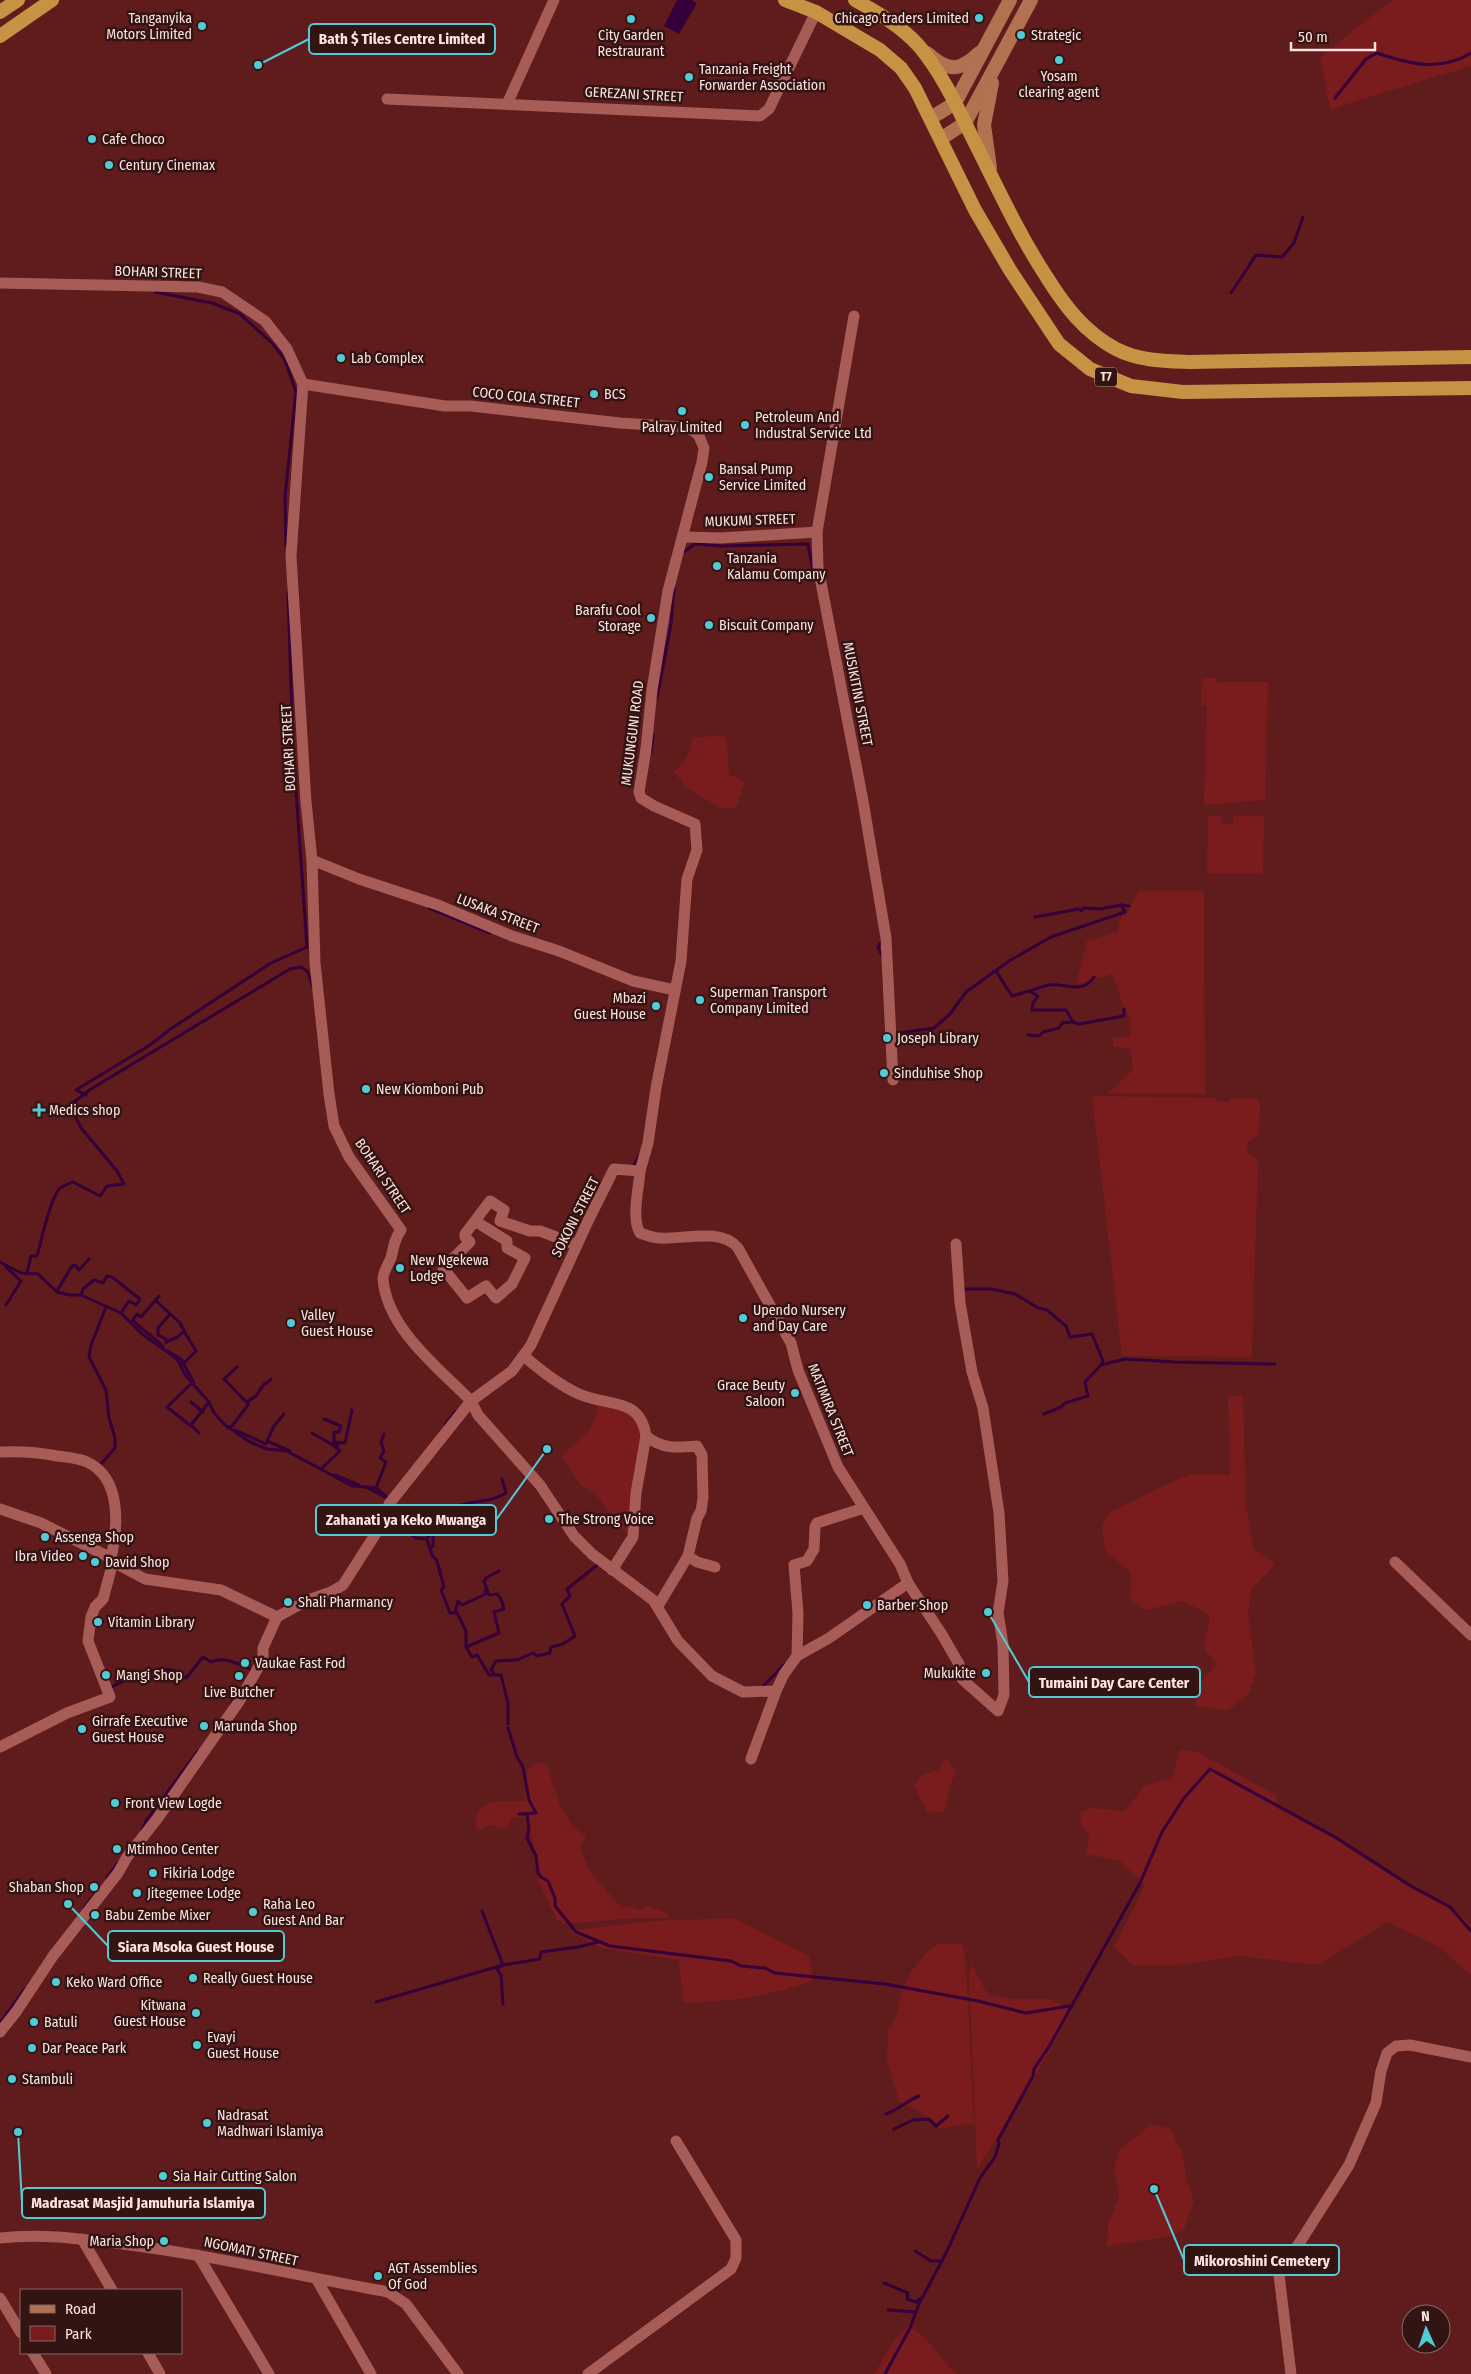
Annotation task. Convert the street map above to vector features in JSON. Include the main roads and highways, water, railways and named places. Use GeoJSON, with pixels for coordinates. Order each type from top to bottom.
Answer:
{"type":"FeatureCollection","features":[{"type":"Feature","properties":{"kind":"highway"},"geometry":{"type":"LineString","coordinates":[[0,12],[18,0]]}},
{"type":"Feature","properties":{"kind":"highway"},"geometry":{"type":"LineString","coordinates":[[0,36],[52,0]]}},
{"type":"Feature","properties":{"kind":"highway","name":"T7"},"geometry":{"type":"LineString","coordinates":[[785,0],[816,12],[880,50],[901,68],[915,88],[942,138],[975,210],[1010,270],[1059,344],[1090,370],[1131,386],[1158,391],[1471,388]]}},
{"type":"Feature","properties":{"kind":"highway"},"geometry":{"type":"LineString","coordinates":[[854,0],[882,15],[904,32],[930,60],[955,103],[1039,266],[1074,316],[1097,337],[1117,349],[1159,361],[1471,357]]}},
{"type":"Feature","properties":{"kind":"main road"},"geometry":{"type":"LineString","coordinates":[[931,118],[955,103],[1010,0]]}},
{"type":"Feature","properties":{"kind":"main road"},"geometry":{"type":"LineString","coordinates":[[942,138],[965,123],[1031,0]]}},
{"type":"Feature","properties":{"kind":"main road"},"geometry":{"type":"LineString","coordinates":[[917,45],[938,63],[948,67],[958,67],[969,62],[984,48]]}},
{"type":"Feature","properties":{"kind":"main road"},"geometry":{"type":"LineString","coordinates":[[992,175],[984,125],[997,63]]}},
{"type":"Feature","properties":{"kind":"waterway"},"geometry":{"type":"LineString","coordinates":[[1335,98],[1366,59],[1377,53],[1413,63],[1424,64],[1448,63],[1471,53]]}},
{"type":"Feature","properties":{"kind":"waterway"},"geometry":{"type":"LineString","coordinates":[[1231,293],[1256,255],[1282,257],[1294,243],[1303,217]]}},
{"type":"Feature","properties":{"kind":"waterway"},"geometry":{"type":"LineString","coordinates":[[155,292],[212,303],[240,314],[273,344],[285,360],[296,392],[285,496],[286,546]]}},
{"type":"Feature","properties":{"kind":"waterway"},"geometry":{"type":"LineString","coordinates":[[682,553],[695,544],[722,546],[808,544],[813,571]]}},
{"type":"Feature","properties":{"kind":"waterway"},"geometry":{"type":"LineString","coordinates":[[657,698],[671,624],[674,588]]}},
{"type":"Feature","properties":{"kind":"waterway"},"geometry":{"type":"LineString","coordinates":[[86,1095],[76,1090],[150,1045],[172,1028],[271,963],[307,947],[293,748],[288,592]]}},
{"type":"Feature","properties":{"kind":"waterway"},"geometry":{"type":"LineString","coordinates":[[651,752],[653,736]]}},
{"type":"Feature","properties":{"kind":"waterway"},"geometry":{"type":"LineString","coordinates":[[1035,917],[1079,909],[1081,911],[1084,908],[1100,909],[1121,905]]}},
{"type":"Feature","properties":{"kind":"waterway"},"geometry":{"type":"LineString","coordinates":[[893,1034],[934,1028],[950,1014],[966,992],[1009,961],[1051,937],[1125,912],[1121,905],[1129,906]]}},
{"type":"Feature","properties":{"kind":"waterway"},"geometry":{"type":"LineString","coordinates":[[429,908],[490,933]]}},
{"type":"Feature","properties":{"kind":"waterway"},"geometry":{"type":"LineString","coordinates":[[882,955],[878,947],[883,939]]}},
{"type":"Feature","properties":{"kind":"waterway"},"geometry":{"type":"LineString","coordinates":[[27,1273],[31,1256],[36,1256],[38,1253],[50,1210],[59,1189],[73,1182],[100,1196],[107,1186],[124,1184],[117,1171],[82,1129],[69,1106],[91,1089],[290,969],[301,967],[308,972],[312,985]]}},
{"type":"Feature","properties":{"kind":"waterway"},"geometry":{"type":"LineString","coordinates":[[993,972],[996,971],[1012,996],[1029,991],[1038,996],[1033,1003],[1032,1010],[1066,1010],[1073,1022],[1079,1024],[1124,1016],[1124,1009]]}},
{"type":"Feature","properties":{"kind":"waterway"},"geometry":{"type":"LineString","coordinates":[[1030,991],[1049,985],[1084,986],[1094,977]]}},
{"type":"Feature","properties":{"kind":"waterway"},"geometry":{"type":"LineString","coordinates":[[1028,1035],[1039,1036],[1043,1032],[1059,1028],[1062,1023],[1073,1022]]}},
{"type":"Feature","properties":{"kind":"waterway"},"geometry":{"type":"LineString","coordinates":[[633,1167],[639,1156]]}},
{"type":"Feature","properties":{"kind":"waterway"},"geometry":{"type":"LineString","coordinates":[[57,1291],[72,1266],[75,1265],[79,1270],[89,1259]]}},
{"type":"Feature","properties":{"kind":"waterway"},"geometry":{"type":"LineString","coordinates":[[0,1262],[21,1273],[38,1274],[57,1292],[81,1295],[121,1313],[142,1334],[177,1359],[186,1376],[209,1402],[214,1413],[225,1425],[250,1442],[267,1449],[287,1451],[352,1486],[366,1487],[389,1499]]}},
{"type":"Feature","properties":{"kind":"waterway"},"geometry":{"type":"LineString","coordinates":[[6,1267],[21,1281],[6,1305]]}},
{"type":"Feature","properties":{"kind":"waterway"},"geometry":{"type":"LineString","coordinates":[[81,1295],[83,1289],[94,1280],[103,1283],[107,1276],[112,1277],[140,1299],[136,1305],[129,1301],[121,1313]]}},
{"type":"Feature","properties":{"kind":"waterway"},"geometry":{"type":"LineString","coordinates":[[961,1289],[992,1289],[1015,1294],[1038,1308],[1047,1310],[1066,1326],[1070,1337],[1092,1334],[1103,1361],[1101,1365]]}},
{"type":"Feature","properties":{"kind":"waterway"},"geometry":{"type":"LineString","coordinates":[[132,1321],[137,1314],[141,1317],[159,1296]]}},
{"type":"Feature","properties":{"kind":"waterway"},"geometry":{"type":"LineString","coordinates":[[156,1301],[180,1323],[184,1331],[178,1337],[166,1342]]}},
{"type":"Feature","properties":{"kind":"waterway"},"geometry":{"type":"LineString","coordinates":[[101,1464],[115,1448],[115,1438],[109,1418],[106,1390],[89,1357],[91,1345],[106,1307]]}},
{"type":"Feature","properties":{"kind":"waterway"},"geometry":{"type":"LineString","coordinates":[[166,1343],[166,1339],[158,1335],[158,1328],[170,1314]]}},
{"type":"Feature","properties":{"kind":"waterway"},"geometry":{"type":"LineString","coordinates":[[133,1320],[163,1347]]}},
{"type":"Feature","properties":{"kind":"waterway"},"geometry":{"type":"LineString","coordinates":[[183,1364],[196,1351],[184,1331]]}},
{"type":"Feature","properties":{"kind":"waterway"},"geometry":{"type":"LineString","coordinates":[[168,1351],[181,1359],[194,1383]]}},
{"type":"Feature","properties":{"kind":"waterway"},"geometry":{"type":"LineString","coordinates":[[1044,1414],[1061,1407],[1065,1403],[1088,1396],[1085,1382],[1101,1365],[1125,1359],[1275,1364]]}},
{"type":"Feature","properties":{"kind":"waterway"},"geometry":{"type":"LineString","coordinates":[[237,1367],[224,1379],[248,1404]]}},
{"type":"Feature","properties":{"kind":"waterway"},"geometry":{"type":"LineString","coordinates":[[228,1428],[232,1426],[248,1405],[248,1401],[256,1396],[264,1384],[271,1379]]}},
{"type":"Feature","properties":{"kind":"waterway"},"geometry":{"type":"LineString","coordinates":[[191,1426],[167,1407],[193,1382]]}},
{"type":"Feature","properties":{"kind":"waterway"},"geometry":{"type":"LineString","coordinates":[[191,1402],[203,1412]]}},
{"type":"Feature","properties":{"kind":"waterway"},"geometry":{"type":"LineString","coordinates":[[199,1433],[191,1425],[209,1402]]}},
{"type":"Feature","properties":{"kind":"waterway"},"geometry":{"type":"LineString","coordinates":[[321,1469],[340,1451],[332,1444],[337,1448],[338,1444],[334,1442],[345,1443],[352,1410]]}},
{"type":"Feature","properties":{"kind":"waterway"},"geometry":{"type":"LineString","coordinates":[[445,1425],[456,1411]]}},
{"type":"Feature","properties":{"kind":"waterway"},"geometry":{"type":"LineString","coordinates":[[267,1441],[274,1426],[284,1414]]}},
{"type":"Feature","properties":{"kind":"waterway"},"geometry":{"type":"LineString","coordinates":[[324,1419],[341,1426],[339,1432],[334,1432],[334,1442]]}},
{"type":"Feature","properties":{"kind":"waterway"},"geometry":{"type":"LineString","coordinates":[[235,1430],[266,1444]]}},
{"type":"Feature","properties":{"kind":"waterway"},"geometry":{"type":"LineString","coordinates":[[312,1433],[333,1445]]}},
{"type":"Feature","properties":{"kind":"waterway"},"geometry":{"type":"LineString","coordinates":[[376,1488],[386,1462],[380,1458],[384,1451],[381,1442],[384,1434]]}},
{"type":"Feature","properties":{"kind":"waterway"},"geometry":{"type":"LineString","coordinates":[[267,1441],[290,1451]]}},
{"type":"Feature","properties":{"kind":"waterway"},"geometry":{"type":"LineString","coordinates":[[335,1475],[359,1485]]}},
{"type":"Feature","properties":{"kind":"waterway"},"geometry":{"type":"LineString","coordinates":[[427,1539],[428,1536],[449,1527],[444,1515],[451,1509],[498,1497],[506,1493],[502,1479]]}},
{"type":"Feature","properties":{"kind":"waterway"},"geometry":{"type":"LineString","coordinates":[[367,1487],[376,1488],[386,1496]]}},
{"type":"Feature","properties":{"kind":"waterway"},"geometry":{"type":"LineString","coordinates":[[393,1509],[395,1512],[403,1511],[412,1521],[407,1529],[415,1538],[427,1539],[432,1555],[437,1561],[444,1587],[441,1590],[450,1613],[457,1613],[466,1631],[466,1647],[472,1657],[477,1655],[489,1675],[501,1675],[508,1703],[508,1724]]}},
{"type":"Feature","properties":{"kind":"waterway"},"geometry":{"type":"LineString","coordinates":[[430,1548],[433,1546],[433,1535]]}},
{"type":"Feature","properties":{"kind":"waterway"},"geometry":{"type":"LineString","coordinates":[[494,1674],[491,1670],[496,1661],[517,1660],[533,1653],[537,1656],[550,1653],[551,1647],[563,1644],[575,1636],[562,1604],[570,1596],[567,1589],[600,1563]]}},
{"type":"Feature","properties":{"kind":"waterway"},"geometry":{"type":"LineString","coordinates":[[484,1582],[486,1578],[499,1571]]}},
{"type":"Feature","properties":{"kind":"waterway"},"geometry":{"type":"LineString","coordinates":[[466,1647],[499,1633],[494,1612],[504,1609],[501,1599],[497,1594],[489,1595],[484,1581]]}},
{"type":"Feature","properties":{"kind":"waterway"},"geometry":{"type":"LineString","coordinates":[[455,1612],[458,1601],[462,1605],[486,1594],[485,1590]]}},
{"type":"Feature","properties":{"kind":"waterway"},"geometry":{"type":"LineString","coordinates":[[110,1688],[123,1681],[157,1670],[176,1671],[186,1678],[203,1657],[211,1662],[226,1660],[250,1669]]}},
{"type":"Feature","properties":{"kind":"waterway"},"geometry":{"type":"LineString","coordinates":[[761,1688],[785,1664]]}},
{"type":"Feature","properties":{"kind":"waterway"},"geometry":{"type":"LineString","coordinates":[[231,1704],[240,1690]]}},
{"type":"Feature","properties":{"kind":"waterway"},"geometry":{"type":"LineString","coordinates":[[508,1728],[517,1757],[523,1767],[529,1800],[536,1813],[519,1814],[527,1814],[529,1829],[527,1838],[536,1856],[538,1873],[548,1881],[555,1898],[555,1906],[576,1932],[610,1946],[731,1961],[741,1966],[765,1968],[775,1973],[885,1984],[978,2001],[1026,2013],[1070,2006]]}},
{"type":"Feature","properties":{"kind":"waterway"},"geometry":{"type":"LineString","coordinates":[[142,1830],[146,1821],[198,1751]]}},
{"type":"Feature","properties":{"kind":"waterway"},"geometry":{"type":"LineString","coordinates":[[885,2374],[910,2328],[919,2304],[947,2251],[980,2178],[995,2157],[999,2144],[998,2140],[1033,2076],[1034,2069],[1050,2045],[1140,1883],[1162,1832],[1184,1798],[1210,1769],[1335,1837],[1411,1886],[1450,1907],[1471,1931]]}},
{"type":"Feature","properties":{"kind":"waterway"},"geometry":{"type":"LineString","coordinates":[[107,1878],[118,1863]]}},
{"type":"Feature","properties":{"kind":"waterway"},"geometry":{"type":"LineString","coordinates":[[84,1908],[99,1889]]}},
{"type":"Feature","properties":{"kind":"waterway"},"geometry":{"type":"LineString","coordinates":[[376,2002],[503,1965],[482,1911]]}},
{"type":"Feature","properties":{"kind":"waterway"},"geometry":{"type":"LineString","coordinates":[[503,2004],[501,1975],[497,1969],[503,1965],[540,1959],[541,1952],[598,1942]]}},
{"type":"Feature","properties":{"kind":"waterway"},"geometry":{"type":"LineString","coordinates":[[0,2023],[25,1989]]}},
{"type":"Feature","properties":{"kind":"waterway"},"geometry":{"type":"LineString","coordinates":[[886,2114],[919,2096]]}},
{"type":"Feature","properties":{"kind":"waterway"},"geometry":{"type":"LineString","coordinates":[[894,2129],[913,2120],[929,2119],[936,2126],[948,2116]]}},
{"type":"Feature","properties":{"kind":"waterway"},"geometry":{"type":"LineString","coordinates":[[915,2251],[931,2261],[941,2261]]}},
{"type":"Feature","properties":{"kind":"waterway"},"geometry":{"type":"LineString","coordinates":[[884,2283],[908,2293],[907,2299],[916,2302],[921,2298]]}},
{"type":"Feature","properties":{"kind":"waterway"},"geometry":{"type":"LineString","coordinates":[[888,2310],[916,2312]]}},
{"type":"Feature","properties":{"kind":"place","name":"Chicago traders Limited"},"geometry":{"type":"Point","coordinates":[979,18]}},
{"type":"Feature","properties":{"kind":"place","name":"City Garden Restraurant"},"geometry":{"type":"Point","coordinates":[631,19]}},
{"type":"Feature","properties":{"kind":"place","name":"Tanganyika Motors Limited"},"geometry":{"type":"Point","coordinates":[202,26]}},
{"type":"Feature","properties":{"kind":"place","name":"Strategic"},"geometry":{"type":"Point","coordinates":[1021,35]}},
{"type":"Feature","properties":{"kind":"place","name":"Yosam clearing agent"},"geometry":{"type":"Point","coordinates":[1059,60]}},
{"type":"Feature","properties":{"kind":"place","name":"Bath $ Tiles Centre Limited"},"geometry":{"type":"Point","coordinates":[258,65]}},
{"type":"Feature","properties":{"kind":"place","name":"Tanzania Freight Forwarder Association"},"geometry":{"type":"Point","coordinates":[689,77]}},
{"type":"Feature","properties":{"kind":"place","name":"Cafe Choco"},"geometry":{"type":"Point","coordinates":[92,139]}},
{"type":"Feature","properties":{"kind":"place","name":"Century Cinemax"},"geometry":{"type":"Point","coordinates":[109,165]}},
{"type":"Feature","properties":{"kind":"place","name":"Lab Complex"},"geometry":{"type":"Point","coordinates":[341,358]}},
{"type":"Feature","properties":{"kind":"place","name":"BCS"},"geometry":{"type":"Point","coordinates":[594,394]}},
{"type":"Feature","properties":{"kind":"place","name":"Palray Limited"},"geometry":{"type":"Point","coordinates":[682,411]}},
{"type":"Feature","properties":{"kind":"place","name":"Petroleum And Industral Service Ltd"},"geometry":{"type":"Point","coordinates":[745,425]}},
{"type":"Feature","properties":{"kind":"place","name":"Bansal Pump Service Limited"},"geometry":{"type":"Point","coordinates":[709,477]}},
{"type":"Feature","properties":{"kind":"place","name":"Tanzania Kalamu Company"},"geometry":{"type":"Point","coordinates":[717,566]}},
{"type":"Feature","properties":{"kind":"place","name":"Barafu Cool Storage"},"geometry":{"type":"Point","coordinates":[651,618]}},
{"type":"Feature","properties":{"kind":"place","name":"Biscuit Company"},"geometry":{"type":"Point","coordinates":[709,625]}},
{"type":"Feature","properties":{"kind":"place","name":"Superman Transport Company Limited"},"geometry":{"type":"Point","coordinates":[700,1000]}},
{"type":"Feature","properties":{"kind":"place","name":"Mbazi Guest House"},"geometry":{"type":"Point","coordinates":[656,1006]}},
{"type":"Feature","properties":{"kind":"place","name":"Joseph Library"},"geometry":{"type":"Point","coordinates":[887,1038]}},
{"type":"Feature","properties":{"kind":"place","name":"Sinduhise Shop"},"geometry":{"type":"Point","coordinates":[884,1073]}},
{"type":"Feature","properties":{"kind":"place","name":"New Kiomboni Pub"},"geometry":{"type":"Point","coordinates":[366,1089]}},
{"type":"Feature","properties":{"kind":"place","name":"Medics shop"},"geometry":{"type":"Point","coordinates":[39,1110]}},
{"type":"Feature","properties":{"kind":"place","name":"New Ngekewa Lodge"},"geometry":{"type":"Point","coordinates":[400,1268]}},
{"type":"Feature","properties":{"kind":"place","name":"Upendo Nursery and Day Care"},"geometry":{"type":"Point","coordinates":[743,1318]}},
{"type":"Feature","properties":{"kind":"place","name":"Valley Guest House"},"geometry":{"type":"Point","coordinates":[291,1323]}},
{"type":"Feature","properties":{"kind":"place","name":"Grace Beuty Saloon"},"geometry":{"type":"Point","coordinates":[795,1393]}},
{"type":"Feature","properties":{"kind":"place","name":"Zahanati ya Keko Mwanga"},"geometry":{"type":"Point","coordinates":[547,1449]}},
{"type":"Feature","properties":{"kind":"place","name":"The Strong Voice"},"geometry":{"type":"Point","coordinates":[549,1519]}},
{"type":"Feature","properties":{"kind":"place","name":"Assenga Shop"},"geometry":{"type":"Point","coordinates":[45,1537]}},
{"type":"Feature","properties":{"kind":"place","name":"Ibra Video"},"geometry":{"type":"Point","coordinates":[83,1556]}},
{"type":"Feature","properties":{"kind":"place","name":"David Shop"},"geometry":{"type":"Point","coordinates":[95,1562]}},
{"type":"Feature","properties":{"kind":"place","name":"Shali Pharmancy"},"geometry":{"type":"Point","coordinates":[288,1602]}},
{"type":"Feature","properties":{"kind":"place","name":"Barber Shop"},"geometry":{"type":"Point","coordinates":[867,1605]}},
{"type":"Feature","properties":{"kind":"place","name":"Tumaini Day Care Center"},"geometry":{"type":"Point","coordinates":[988,1612]}},
{"type":"Feature","properties":{"kind":"place","name":"Vitamin Library"},"geometry":{"type":"Point","coordinates":[98,1622]}},
{"type":"Feature","properties":{"kind":"place","name":"Vaukae Fast Fod"},"geometry":{"type":"Point","coordinates":[245,1663]}},
{"type":"Feature","properties":{"kind":"place","name":"Mukukite"},"geometry":{"type":"Point","coordinates":[986,1673]}},
{"type":"Feature","properties":{"kind":"place","name":"Mangi Shop"},"geometry":{"type":"Point","coordinates":[106,1675]}},
{"type":"Feature","properties":{"kind":"place","name":"Live Butcher"},"geometry":{"type":"Point","coordinates":[239,1676]}},
{"type":"Feature","properties":{"kind":"place","name":"Marunda Shop"},"geometry":{"type":"Point","coordinates":[204,1726]}},
{"type":"Feature","properties":{"kind":"place","name":"Girrafe Executive Guest House"},"geometry":{"type":"Point","coordinates":[82,1729]}},
{"type":"Feature","properties":{"kind":"place","name":"Front View Logde"},"geometry":{"type":"Point","coordinates":[115,1803]}},
{"type":"Feature","properties":{"kind":"place","name":"Mtimhoo Center"},"geometry":{"type":"Point","coordinates":[117,1849]}},
{"type":"Feature","properties":{"kind":"place","name":"Fikiria Lodge"},"geometry":{"type":"Point","coordinates":[153,1873]}},
{"type":"Feature","properties":{"kind":"place","name":"Shaban Shop"},"geometry":{"type":"Point","coordinates":[94,1887]}},
{"type":"Feature","properties":{"kind":"place","name":"Jitegemee Lodge"},"geometry":{"type":"Point","coordinates":[137,1893]}},
{"type":"Feature","properties":{"kind":"place","name":"Siara Msoka Guest House"},"geometry":{"type":"Point","coordinates":[68,1904]}},
{"type":"Feature","properties":{"kind":"place","name":"Raha Leo Guest And Bar"},"geometry":{"type":"Point","coordinates":[253,1912]}},
{"type":"Feature","properties":{"kind":"place","name":"Babu Zembe Mixer"},"geometry":{"type":"Point","coordinates":[95,1915]}},
{"type":"Feature","properties":{"kind":"place","name":"Really Guest House"},"geometry":{"type":"Point","coordinates":[193,1978]}},
{"type":"Feature","properties":{"kind":"place","name":"Keko Ward Office"},"geometry":{"type":"Point","coordinates":[56,1982]}},
{"type":"Feature","properties":{"kind":"place","name":"Kitwana Guest House"},"geometry":{"type":"Point","coordinates":[196,2013]}},
{"type":"Feature","properties":{"kind":"place","name":"Batuli"},"geometry":{"type":"Point","coordinates":[34,2022]}},
{"type":"Feature","properties":{"kind":"place","name":"Evayi Guest House"},"geometry":{"type":"Point","coordinates":[197,2045]}},
{"type":"Feature","properties":{"kind":"place","name":"Dar Peace Park"},"geometry":{"type":"Point","coordinates":[32,2048]}},
{"type":"Feature","properties":{"kind":"place","name":"Stambuli"},"geometry":{"type":"Point","coordinates":[12,2079]}},
{"type":"Feature","properties":{"kind":"place","name":"Nadrasat Madhwari Islamiya"},"geometry":{"type":"Point","coordinates":[207,2123]}},
{"type":"Feature","properties":{"kind":"place","name":"Madrasat Masjid Jamuhuria Islamiya"},"geometry":{"type":"Point","coordinates":[18,2132]}},
{"type":"Feature","properties":{"kind":"place","name":"Sia Hair Cutting Salon"},"geometry":{"type":"Point","coordinates":[163,2176]}},
{"type":"Feature","properties":{"kind":"place","name":"Mikoroshini Cemetery"},"geometry":{"type":"Point","coordinates":[1154,2189]}},
{"type":"Feature","properties":{"kind":"place","name":"Maria Shop"},"geometry":{"type":"Point","coordinates":[164,2241]}},
{"type":"Feature","properties":{"kind":"place","name":"AGT Assemblies Of God"},"geometry":{"type":"Point","coordinates":[378,2276]}}]}
